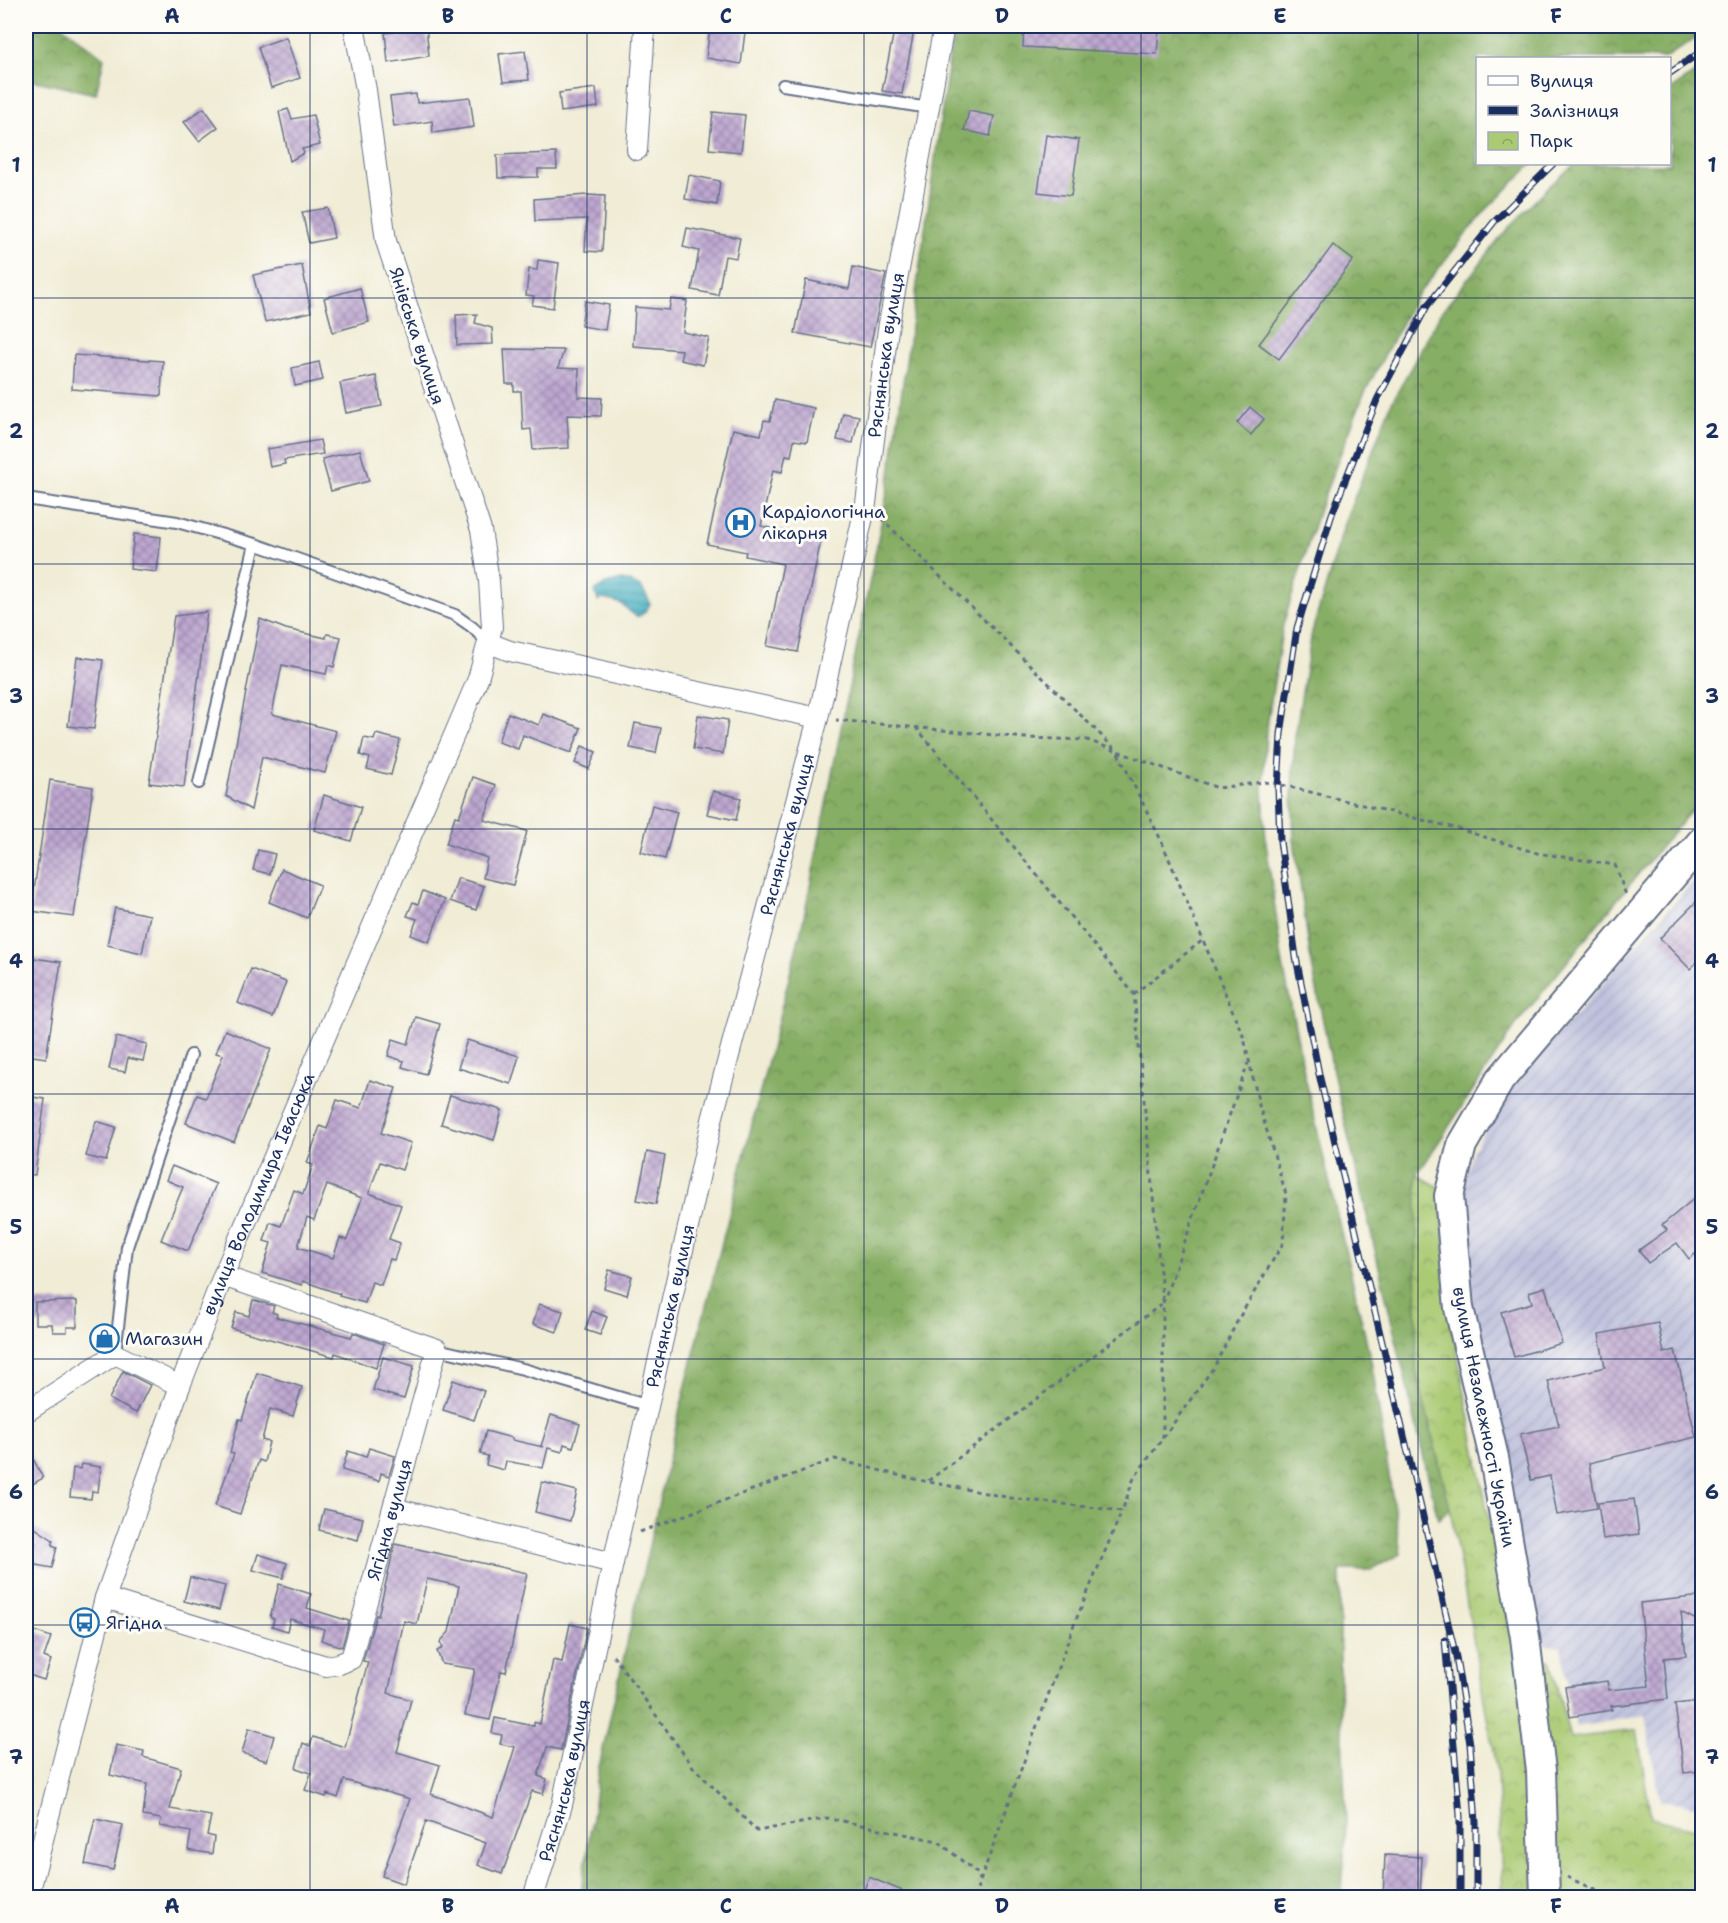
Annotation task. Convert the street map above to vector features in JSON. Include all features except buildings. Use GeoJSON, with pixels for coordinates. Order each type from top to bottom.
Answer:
{"type":"FeatureCollection","features":[{"type":"Feature","properties":{"kind":"main road","name":"вулиця Незалежності України"},"geometry":{"type":"LineString","coordinates":[[1545,1898],[1541,1771],[1525,1637],[1494,1458],[1459,1308],[1449,1196],[1462,1145],[1500,1080],[1702,841]]}},
{"type":"Feature","properties":{"kind":"street","name":"Янівська вулиця"},"geometry":{"type":"LineString","coordinates":[[354,26],[366,90],[386,241],[481,530],[489,581],[492,627],[489,643]]}},
{"type":"Feature","properties":{"kind":"street"},"geometry":{"type":"LineString","coordinates":[[637,150],[645,26]]}},
{"type":"Feature","properties":{"kind":"street","name":"Ряснянська вулиця"},"geometry":{"type":"LineString","coordinates":[[533,1898],[562,1805],[613,1563],[712,1120],[818,718],[866,503],[888,329],[944,26]]}},
{"type":"Feature","properties":{"kind":"street"},"geometry":{"type":"LineString","coordinates":[[489,643],[510,651],[818,718]]}},
{"type":"Feature","properties":{"kind":"street","name":"вулиця Володимира Івасюка"},"geometry":{"type":"LineString","coordinates":[[28,1898],[105,1598],[180,1386],[223,1276],[478,679],[489,643]]}},
{"type":"Feature","properties":{"kind":"street"},"geometry":{"type":"LineString","coordinates":[[223,1276],[437,1349]]}},
{"type":"Feature","properties":{"kind":"street","name":"Ягідна вулиця"},"geometry":{"type":"LineString","coordinates":[[105,1598],[326,1665],[339,1664],[351,1659],[437,1349]]}},
{"type":"Feature","properties":{"kind":"street"},"geometry":{"type":"LineString","coordinates":[[26,1412],[115,1354],[180,1386]]}},
{"type":"Feature","properties":{"kind":"street"},"geometry":{"type":"LineString","coordinates":[[393,1508],[613,1563]]}},
{"type":"Feature","properties":{"kind":"lane"},"geometry":{"type":"LineString","coordinates":[[783,85],[929,108]]}},
{"type":"Feature","properties":{"kind":"lane"},"geometry":{"type":"LineString","coordinates":[[26,499],[177,522],[255,544],[455,615],[489,643]]}},
{"type":"Feature","properties":{"kind":"lane"},"geometry":{"type":"LineString","coordinates":[[199,783],[255,544]]}},
{"type":"Feature","properties":{"kind":"lane"},"geometry":{"type":"LineString","coordinates":[[115,1354],[127,1247],[191,1056]]}},
{"type":"Feature","properties":{"kind":"lane"},"geometry":{"type":"LineString","coordinates":[[437,1349],[523,1368],[649,1406]]}},
{"type":"Feature","properties":{"kind":"path"},"geometry":{"type":"LineString","coordinates":[[866,503],[1117,751],[1161,840],[1244,1038],[1259,1106],[1286,1194],[1283,1243],[1239,1318],[1214,1367],[1134,1478],[1073,1627],[974,1898]]}},
{"type":"Feature","properties":{"kind":"path"},"geometry":{"type":"LineString","coordinates":[[818,718],[1026,738],[1087,740],[1218,788],[1264,782],[1278,784],[1455,828],[1537,853],[1615,865],[1626,897]]}},
{"type":"Feature","properties":{"kind":"path"},"geometry":{"type":"LineString","coordinates":[[916,728],[1134,994],[1163,1303],[1163,1438]]}},
{"type":"Feature","properties":{"kind":"path"},"geometry":{"type":"LineString","coordinates":[[1134,994],[1203,940]]}},
{"type":"Feature","properties":{"kind":"path"},"geometry":{"type":"LineString","coordinates":[[928,1482],[1163,1303],[1249,1062]]}},
{"type":"Feature","properties":{"kind":"path"},"geometry":{"type":"LineString","coordinates":[[619,1540],[835,1459],[928,1482],[1011,1498],[1122,1511]]}},
{"type":"Feature","properties":{"kind":"path"},"geometry":{"type":"LineString","coordinates":[[598,1634],[693,1767],[757,1831],[828,1818],[938,1840],[978,1874],[980,1880]]}},
{"type":"Feature","properties":{"kind":"path"},"geometry":{"type":"LineString","coordinates":[[1564,1876],[1612,1898]]}},
{"type":"Feature","properties":{"kind":"shaded area"},"geometry":{"type":"Polygon","coordinates":[[[1702,871],[1702,1807],[1660,1801],[1645,1715],[1576,1727],[1561,1647],[1536,1643],[1468,1303],[1457,1204],[1473,1151],[1508,1091],[1702,871]]]}},
{"type":"Feature","properties":{"kind":"green space"},"geometry":{"type":"Polygon","coordinates":[[[26,26],[62,26],[104,58],[96,94],[26,79],[26,26]]]}},
{"type":"Feature","properties":{"kind":"green space"},"geometry":{"type":"Polygon","coordinates":[[[954,26],[1702,26],[1702,34],[1667,57],[1476,57],[1476,165],[1531,165],[1484,212],[1415,298],[1364,394],[1319,509],[1283,625],[1266,733],[1263,789],[1266,842],[1282,960],[1305,1077],[1372,1365],[1401,1554],[1370,1570],[1340,1570],[1340,1686],[1346,1821],[1342,1897],[581,1898],[599,1767],[680,1409],[803,922],[888,488],[954,26]]]}},
{"type":"Feature","properties":{"kind":"green space"},"geometry":{"type":"Polygon","coordinates":[[[1702,68],[1702,798],[1515,1026],[1417,1175],[1416,1369],[1450,1508],[1438,1519],[1333,1071],[1310,955],[1294,840],[1292,789],[1295,736],[1312,632],[1346,519],[1390,406],[1440,314],[1505,232],[1548,187],[1574,165],[1671,165],[1671,89],[1702,68]]]}},
{"type":"Feature","properties":{"kind":"green space"},"geometry":{"type":"Polygon","coordinates":[[[1417,1175],[1441,1188],[1449,1310],[1516,1661],[1550,1660],[1570,1738],[1637,1730],[1651,1818],[1702,1831],[1702,1897],[1503,1897],[1497,1773],[1450,1508],[1416,1369],[1417,1175]]]}},
{"type":"Feature","properties":{"kind":"water"},"geometry":{"type":"Polygon","coordinates":[[[622,580],[633,583],[643,590],[650,604],[642,615],[635,616],[616,602],[601,599],[598,601],[595,591],[606,584],[622,580]]]}},
{"type":"Feature","properties":{"kind":"railway"},"geometry":{"type":"LineString","coordinates":[[1671,72],[1702,51]]}},
{"type":"Feature","properties":{"kind":"railway"},"geometry":{"type":"LineString","coordinates":[[1476,1898],[1476,1822],[1470,1744],[1456,1657],[1319,1074],[1296,957],[1280,841],[1278,789],[1281,734],[1297,628],[1332,514],[1377,400],[1427,306],[1494,222],[1552,165]]}},
{"type":"Feature","properties":{"kind":"railway"},"geometry":{"type":"LineString","coordinates":[[1445,1640],[1460,1816],[1460,1898]]}},
{"type":"Feature","properties":{"kind":"place","name":"Кардіологічна лікарня"},"geometry":{"type":"Point","coordinates":[741,522]}},
{"type":"Feature","properties":{"kind":"place","name":"Магазин"},"geometry":{"type":"Point","coordinates":[104,1339]}},
{"type":"Feature","properties":{"kind":"place","name":"Ягідна"},"geometry":{"type":"Point","coordinates":[85,1623]}}]}
